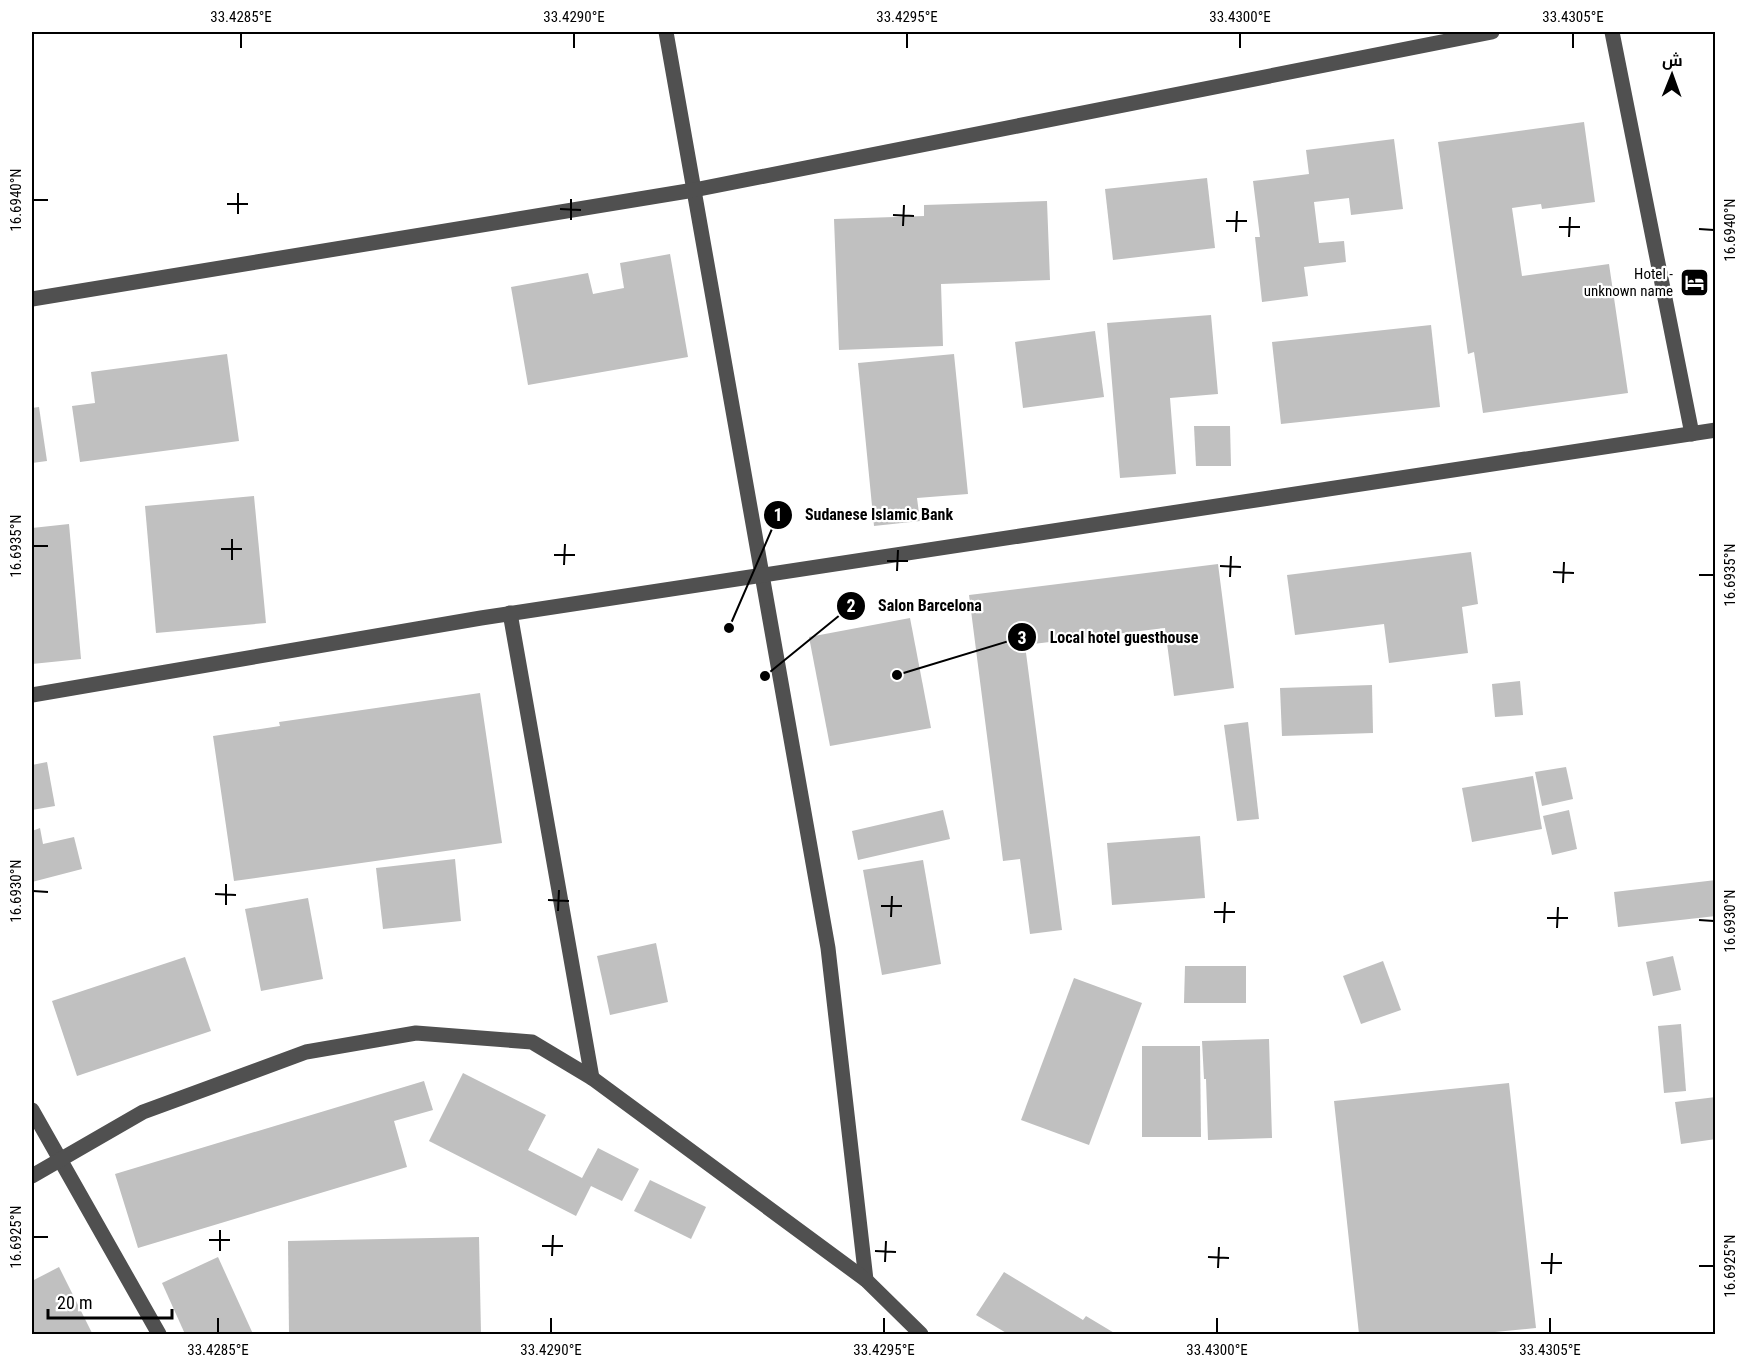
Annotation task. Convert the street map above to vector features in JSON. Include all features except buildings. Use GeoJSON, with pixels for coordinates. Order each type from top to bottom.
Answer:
{"type":"FeatureCollection","features":[{"type":"Feature","properties":{"kind":"street"},"geometry":{"type":"LineString","coordinates":[[666,32],[828,948],[866,1280]]}},
{"type":"Feature","properties":{"kind":"street"},"geometry":{"type":"LineString","coordinates":[[32,299],[694,190],[1492,32]]}},
{"type":"Feature","properties":{"kind":"street"},"geometry":{"type":"LineString","coordinates":[[1612,32],[1692,434]]}},
{"type":"Feature","properties":{"kind":"street"},"geometry":{"type":"LineString","coordinates":[[32,695],[510,614],[1716,430]]}},
{"type":"Feature","properties":{"kind":"street"},"geometry":{"type":"LineString","coordinates":[[510,614],[592,1078]]}},
{"type":"Feature","properties":{"kind":"street"},"geometry":{"type":"LineString","coordinates":[[32,1176],[143,1112],[306,1052],[416,1033],[531,1042],[592,1078],[866,1280],[921,1335]]}},
{"type":"Feature","properties":{"kind":"street"},"geometry":{"type":"LineString","coordinates":[[32,1110],[159,1335]]}},
{"type":"Feature","properties":{"kind":"place","name":"Hotel - unknown name"},"geometry":{"type":"Point","coordinates":[1694,283]}},
{"type":"Feature","properties":{"kind":"place","name":"Sudanese Islamic Bank"},"geometry":{"type":"Point","coordinates":[729,628]}},
{"type":"Feature","properties":{"kind":"place","name":"Local hotel guesthouse"},"geometry":{"type":"Point","coordinates":[897,675]}},
{"type":"Feature","properties":{"kind":"place","name":"Salon Barcelona"},"geometry":{"type":"Point","coordinates":[765,676]}}]}
